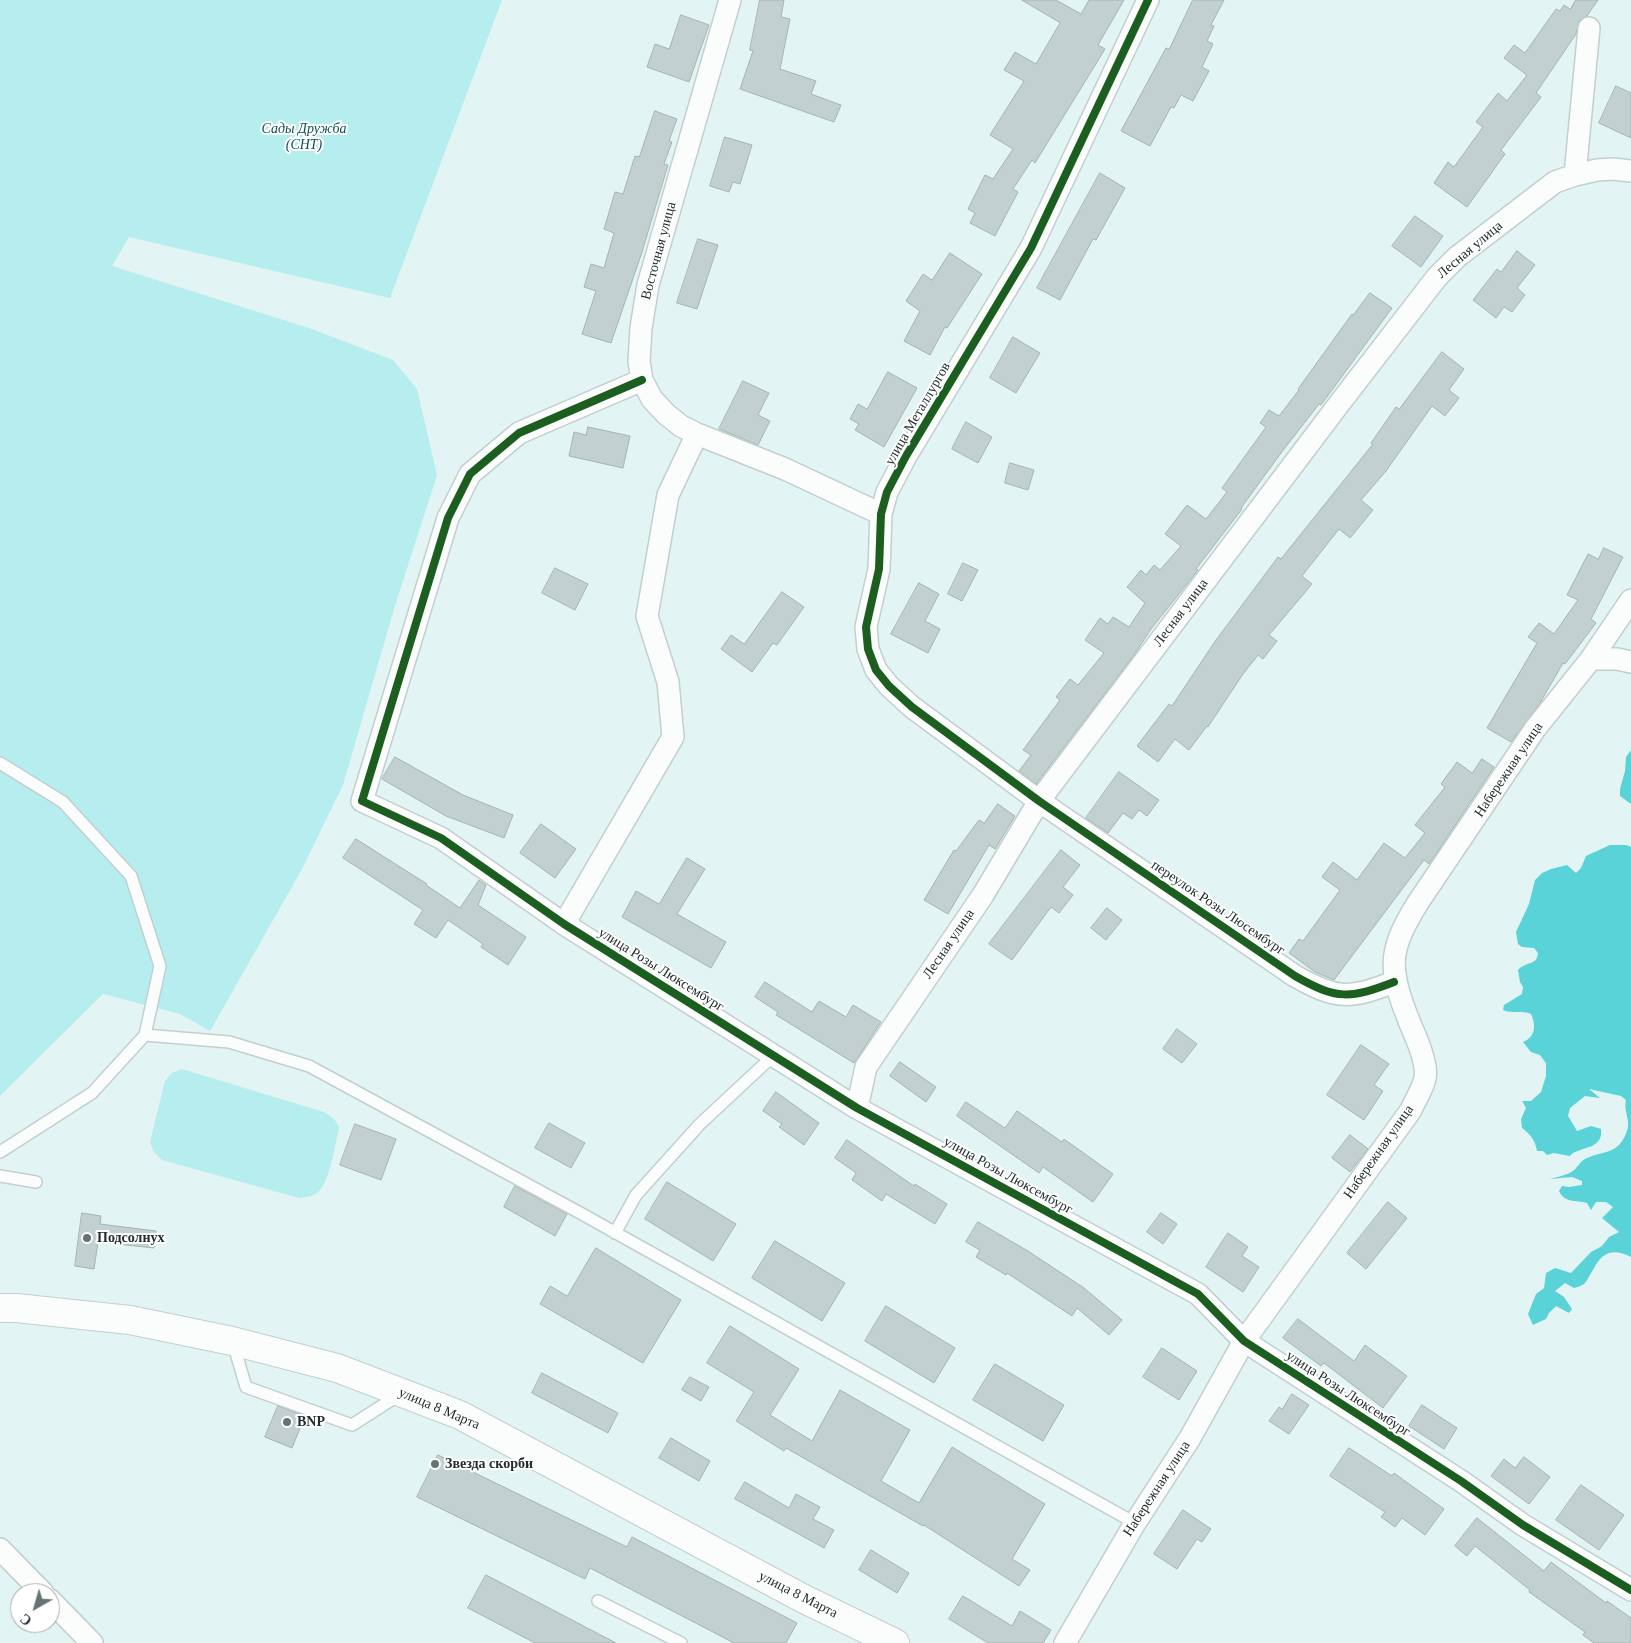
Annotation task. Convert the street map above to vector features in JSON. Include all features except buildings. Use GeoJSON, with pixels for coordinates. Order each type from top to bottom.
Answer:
{"type":"FeatureCollection","features":[{"type":"Feature","properties":{"kind":"main road","name":"улица 8 Марта"},"geometry":{"type":"LineString","coordinates":[[0,1308],[130,1320],[232,1341],[337,1368],[460,1415],[885,1641]]}},
{"type":"Feature","properties":{"kind":"street","name":"Восточная улица"},"geometry":{"type":"LineString","coordinates":[[730,0],[648,285],[638,361],[642,380],[652,399],[681,426],[785,469],[881,514]]}},
{"type":"Feature","properties":{"kind":"street","name":"улица Металлургов"},"geometry":{"type":"LineString","coordinates":[[1039,801],[912,707],[889,686],[876,670],[868,649],[866,627],[879,569],[881,514],[887,492],[906,456],[1031,248],[1148,0]]}},
{"type":"Feature","properties":{"kind":"street"},"geometry":{"type":"LineString","coordinates":[[1575,174],[1589,28]]}},
{"type":"Feature","properties":{"kind":"street","name":"Лесная улица"},"geometry":{"type":"LineString","coordinates":[[857,1108],[866,1067],[983,895],[1039,801],[1333,411],[1437,277],[1456,257],[1555,182],[1575,174],[1605,169],[1631,172]]}},
{"type":"Feature","properties":{"kind":"street","name":"улица Розы Люксембург"},"geometry":{"type":"LineString","coordinates":[[642,380],[520,433],[470,474],[448,518],[362,801],[441,838],[564,924],[857,1108],[1198,1294],[1244,1341],[1460,1481],[1523,1525],[1631,1590]]}},
{"type":"Feature","properties":{"kind":"street"},"geometry":{"type":"LineString","coordinates":[[564,924],[673,737],[668,682],[647,616],[668,495],[698,434]]}},
{"type":"Feature","properties":{"kind":"street","name":"Набережная улица"},"geometry":{"type":"LineString","coordinates":[[1064,1643],[1134,1522],[1190,1438],[1244,1341],[1411,1110],[1426,1077],[1423,1058],[1416,1036],[1394,982],[1396,947],[1403,927],[1535,730],[1591,659],[1631,600]]}},
{"type":"Feature","properties":{"kind":"street"},"geometry":{"type":"LineString","coordinates":[[1591,659],[1618,659],[1631,662]]}},
{"type":"Feature","properties":{"kind":"street","name":"переулок Розы Люсембург"},"geometry":{"type":"LineString","coordinates":[[1039,801],[1315,988],[1334,994],[1351,996],[1366,993],[1394,982]]}},
{"type":"Feature","properties":{"kind":"street"},"geometry":{"type":"LineString","coordinates":[[0,1549],[33,1583]]}},
{"type":"Feature","properties":{"kind":"street"},"geometry":{"type":"LineString","coordinates":[[60,1610],[92,1643]]}},
{"type":"Feature","properties":{"kind":"lane"},"geometry":{"type":"LineString","coordinates":[[0,764],[63,802],[131,876],[160,966],[145,1035],[92,1092],[0,1152]]}},
{"type":"Feature","properties":{"kind":"lane"},"geometry":{"type":"LineString","coordinates":[[145,1035],[229,1042],[309,1066],[615,1233],[1134,1522]]}},
{"type":"Feature","properties":{"kind":"lane"},"geometry":{"type":"LineString","coordinates":[[615,1233],[636,1195],[700,1124],[774,1055]]}},
{"type":"Feature","properties":{"kind":"lane"},"geometry":{"type":"LineString","coordinates":[[0,1176],[36,1182]]}},
{"type":"Feature","properties":{"kind":"lane"},"geometry":{"type":"LineString","coordinates":[[232,1341],[246,1387],[352,1425],[402,1393]]}},
{"type":"Feature","properties":{"kind":"lane"},"geometry":{"type":"LineString","coordinates":[[598,1601],[681,1643]]}},
{"type":"Feature","properties":{"kind":"green space","name":"Сады Дружба (СНТ)"},"geometry":{"type":"Polygon","coordinates":[[[0,0],[502,0],[390,298],[129,237],[112,266],[309,328],[393,360],[417,389],[437,475],[394,609],[343,785],[302,869],[210,1031],[180,1014],[103,994],[0,1096],[0,0]]]}},
{"type":"Feature","properties":{"kind":"green space"},"geometry":{"type":"Polygon","coordinates":[[[182,1069],[324,1112],[335,1120],[339,1128],[332,1162],[326,1180],[318,1192],[311,1196],[299,1198],[162,1160],[154,1152],[150,1142],[165,1081],[172,1073],[182,1069]]]}},
{"type":"Feature","properties":{"kind":"water"},"geometry":{"type":"Polygon","coordinates":[[[1631,750],[1631,804],[1620,796],[1620,789],[1625,771],[1626,757],[1631,750]]]}},
{"type":"Feature","properties":{"kind":"water"},"geometry":{"type":"Polygon","coordinates":[[[1610,845],[1626,845],[1631,847],[1631,1257],[1625,1254],[1609,1253],[1600,1259],[1584,1284],[1574,1288],[1565,1283],[1555,1291],[1564,1297],[1572,1309],[1569,1313],[1556,1306],[1546,1319],[1533,1325],[1528,1314],[1536,1294],[1544,1288],[1546,1273],[1555,1268],[1571,1273],[1591,1252],[1602,1246],[1609,1237],[1619,1232],[1602,1218],[1613,1207],[1606,1202],[1596,1202],[1591,1210],[1587,1203],[1567,1199],[1561,1195],[1559,1191],[1562,1186],[1582,1185],[1582,1181],[1572,1177],[1550,1179],[1571,1172],[1585,1159],[1615,1148],[1620,1144],[1627,1131],[1628,1119],[1625,1108],[1626,1100],[1621,1096],[1589,1089],[1600,1098],[1585,1096],[1570,1108],[1568,1116],[1577,1131],[1591,1126],[1601,1129],[1601,1136],[1598,1141],[1594,1145],[1570,1156],[1554,1153],[1547,1155],[1543,1151],[1537,1151],[1532,1138],[1522,1128],[1521,1119],[1526,1108],[1522,1101],[1531,1101],[1541,1092],[1546,1076],[1546,1063],[1540,1055],[1531,1052],[1523,1042],[1533,1034],[1534,1022],[1531,1014],[1503,1010],[1504,1005],[1522,994],[1523,987],[1518,970],[1536,960],[1538,953],[1534,948],[1522,947],[1518,944],[1516,932],[1529,904],[1535,880],[1542,873],[1567,865],[1576,873],[1581,868],[1586,856],[1610,845]]]}},
{"type":"Feature","properties":{"kind":"cycle path"},"geometry":{"type":"LineString","coordinates":[[1148,0],[1031,248],[906,456],[887,492],[881,514],[879,569],[866,627],[868,649],[876,670],[889,686],[912,707],[1039,801],[1295,976],[1322,989],[1344,994],[1366,992],[1394,982]]}},
{"type":"Feature","properties":{"kind":"cycle path"},"geometry":{"type":"LineString","coordinates":[[642,380],[519,433],[470,474],[448,518],[362,801],[441,838],[564,924],[857,1108],[1198,1294],[1244,1341],[1461,1481],[1523,1525],[1631,1590]]}},
{"type":"Feature","properties":{"kind":"place","name":"Подсолнух"},"geometry":{"type":"Point","coordinates":[87,1238]}},
{"type":"Feature","properties":{"kind":"place","name":"BNP"},"geometry":{"type":"Point","coordinates":[287,1422]}},
{"type":"Feature","properties":{"kind":"place","name":"Звезда скорби"},"geometry":{"type":"Point","coordinates":[435,1464]}}]}
